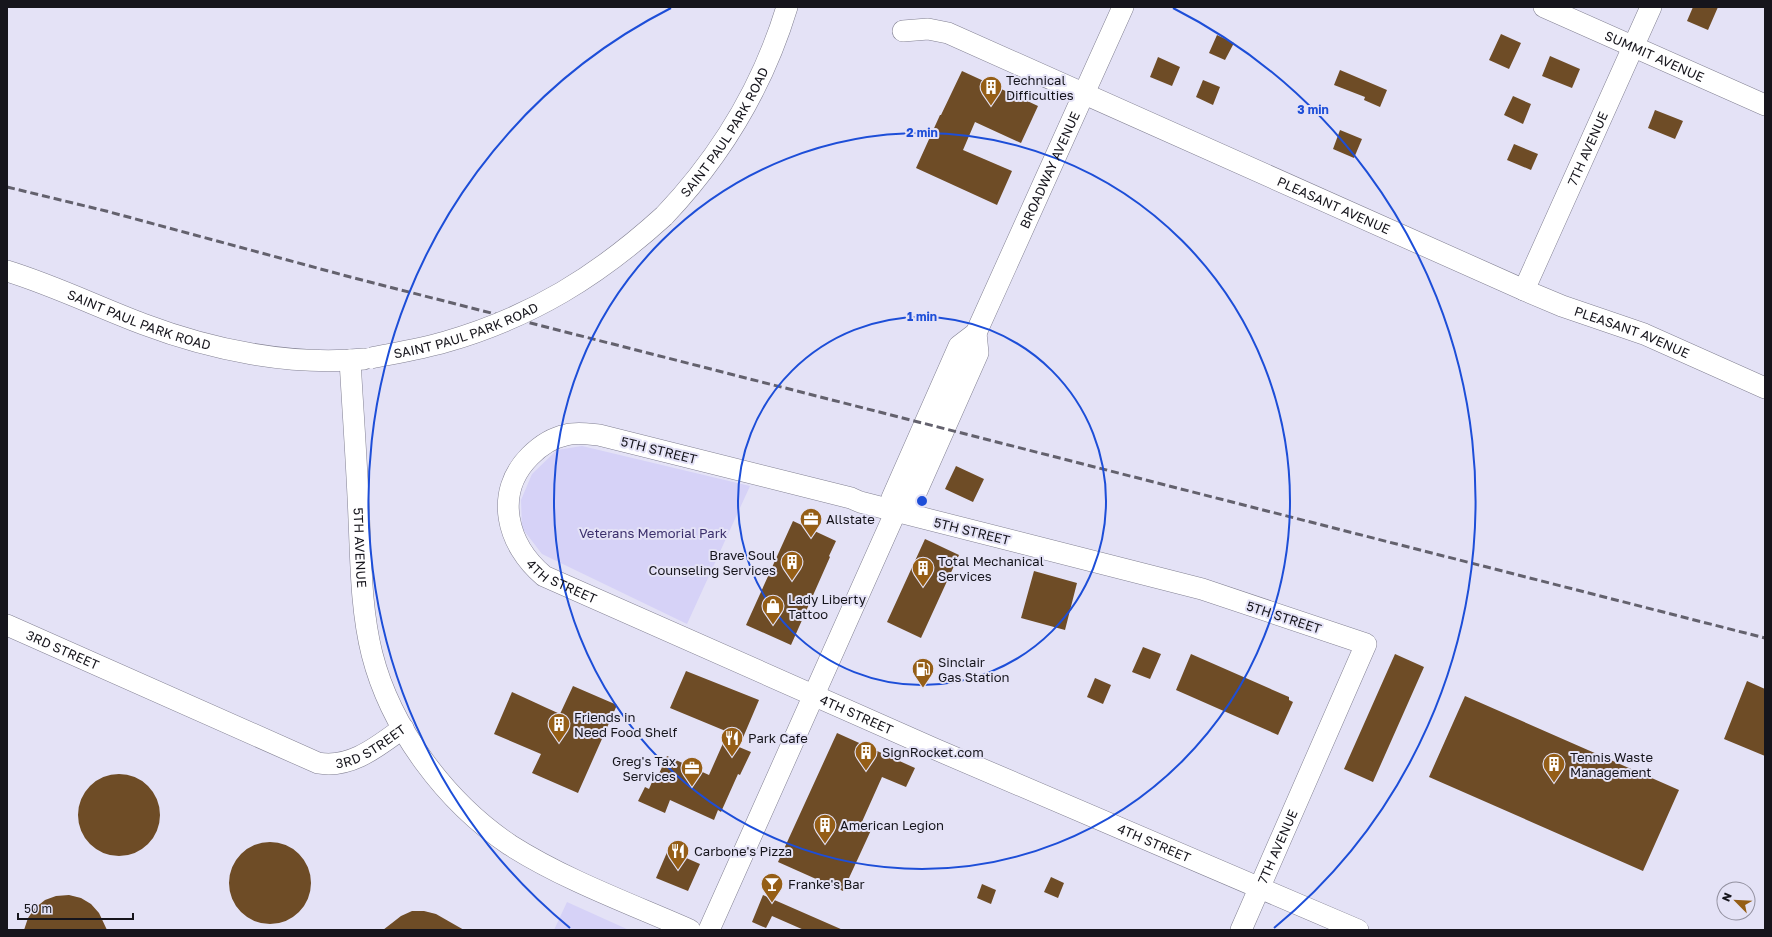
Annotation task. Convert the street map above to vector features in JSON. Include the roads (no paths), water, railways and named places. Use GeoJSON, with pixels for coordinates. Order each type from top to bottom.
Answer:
{"type":"FeatureCollection","features":[{"type":"Feature","properties":{"kind":"street","name":"SAINT PAUL PARK ROAD"},"geometry":{"type":"LineString","coordinates":[[7,270],[145,324],[192,340],[226,349],[274,356],[316,360],[350,360],[371,358],[470,335],[537,308],[590,276],[618,256],[664,216],[703,171],[745,108],[773,50],[787,7]]}},
{"type":"Feature","properties":{"kind":"street","name":"BROADWAY AVENUE"},"geometry":{"type":"LineString","coordinates":[[896,511],[911,504],[978,353],[976,333],[1123,7]]}},
{"type":"Feature","properties":{"kind":"street","name":"SUMMIT AVENUE"},"geometry":{"type":"LineString","coordinates":[[1544,7],[1765,105]]}},
{"type":"Feature","properties":{"kind":"street","name":"7TH AVENUE"},"geometry":{"type":"LineString","coordinates":[[1524,290],[1651,7]]}},
{"type":"Feature","properties":{"kind":"street","name":"PLEASANT AVENUE"},"geometry":{"type":"LineString","coordinates":[[903,31],[928,29],[948,33],[1524,290],[1562,306],[1644,334],[1765,388]]}},
{"type":"Feature","properties":{"kind":"street","name":"5TH AVENUE"},"geometry":{"type":"LineString","coordinates":[[350,360],[366,622],[377,669],[403,728]]}},
{"type":"Feature","properties":{"kind":"street","name":"5TH STREET"},"geometry":{"type":"LineString","coordinates":[[513,481],[524,462],[537,449],[552,439],[566,434],[599,435],[851,498],[896,511],[1202,589],[1366,644],[1314,763]]}},
{"type":"Feature","properties":{"kind":"street","name":"4TH STREET"},"geometry":{"type":"LineString","coordinates":[[513,481],[509,500],[508,520],[522,553],[531,565],[544,576],[814,694],[935,749],[1358,930]]}},
{"type":"Feature","properties":{"kind":"street"},"geometry":{"type":"LineString","coordinates":[[709,930],[896,511]]}},
{"type":"Feature","properties":{"kind":"street","name":"3RD STREET"},"geometry":{"type":"LineString","coordinates":[[7,625],[318,763],[332,765],[351,760],[378,746],[403,728],[426,764],[449,792],[476,818],[510,844],[562,874],[690,930]]}},
{"type":"Feature","properties":{"kind":"street","name":"7TH AVENUE"},"geometry":{"type":"LineString","coordinates":[[1241,930],[1314,763]]}},
{"type":"Feature","properties":{"kind":"railway"},"geometry":{"type":"LineString","coordinates":[[7,187],[106,211],[354,278],[1765,638]]}},
{"type":"Feature","properties":{"kind":"place","name":"Technical Difficulties"},"geometry":{"type":"Point","coordinates":[991,106]}},
{"type":"Feature","properties":{"kind":"place","name":"Allstate"},"geometry":{"type":"Point","coordinates":[811,538]}},
{"type":"Feature","properties":{"kind":"place","name":"Brave Soul Counseling Services"},"geometry":{"type":"Point","coordinates":[792,582]}},
{"type":"Feature","properties":{"kind":"place","name":"Total Mechanical Services"},"geometry":{"type":"Point","coordinates":[923,588]}},
{"type":"Feature","properties":{"kind":"place","name":"Lady Liberty Tattoo"},"geometry":{"type":"Point","coordinates":[773,626]}},
{"type":"Feature","properties":{"kind":"place","name":"Sinclair Gas Station"},"geometry":{"type":"Point","coordinates":[923,688]}},
{"type":"Feature","properties":{"kind":"place","name":"Friends in Need Food Shelf"},"geometry":{"type":"Point","coordinates":[559,744]}},
{"type":"Feature","properties":{"kind":"place","name":"Park Cafe"},"geometry":{"type":"Point","coordinates":[732,758]}},
{"type":"Feature","properties":{"kind":"place","name":"SignRocket.com"},"geometry":{"type":"Point","coordinates":[866,772]}},
{"type":"Feature","properties":{"kind":"place","name":"Tennis Waste Management"},"geometry":{"type":"Point","coordinates":[1554,784]}},
{"type":"Feature","properties":{"kind":"place","name":"Greg's Tax Services"},"geometry":{"type":"Point","coordinates":[692,788]}},
{"type":"Feature","properties":{"kind":"place","name":"American Legion"},"geometry":{"type":"Point","coordinates":[825,844]}},
{"type":"Feature","properties":{"kind":"place","name":"Carbone's Pizza"},"geometry":{"type":"Point","coordinates":[678,870]}},
{"type":"Feature","properties":{"kind":"place","name":"Franke's Bar"},"geometry":{"type":"Point","coordinates":[772,904]}},
{"type":"Feature","properties":{"kind":"park label","name":"Veterans Memorial Park"},"geometry":{"type":"Point","coordinates":[653,533]}}]}
